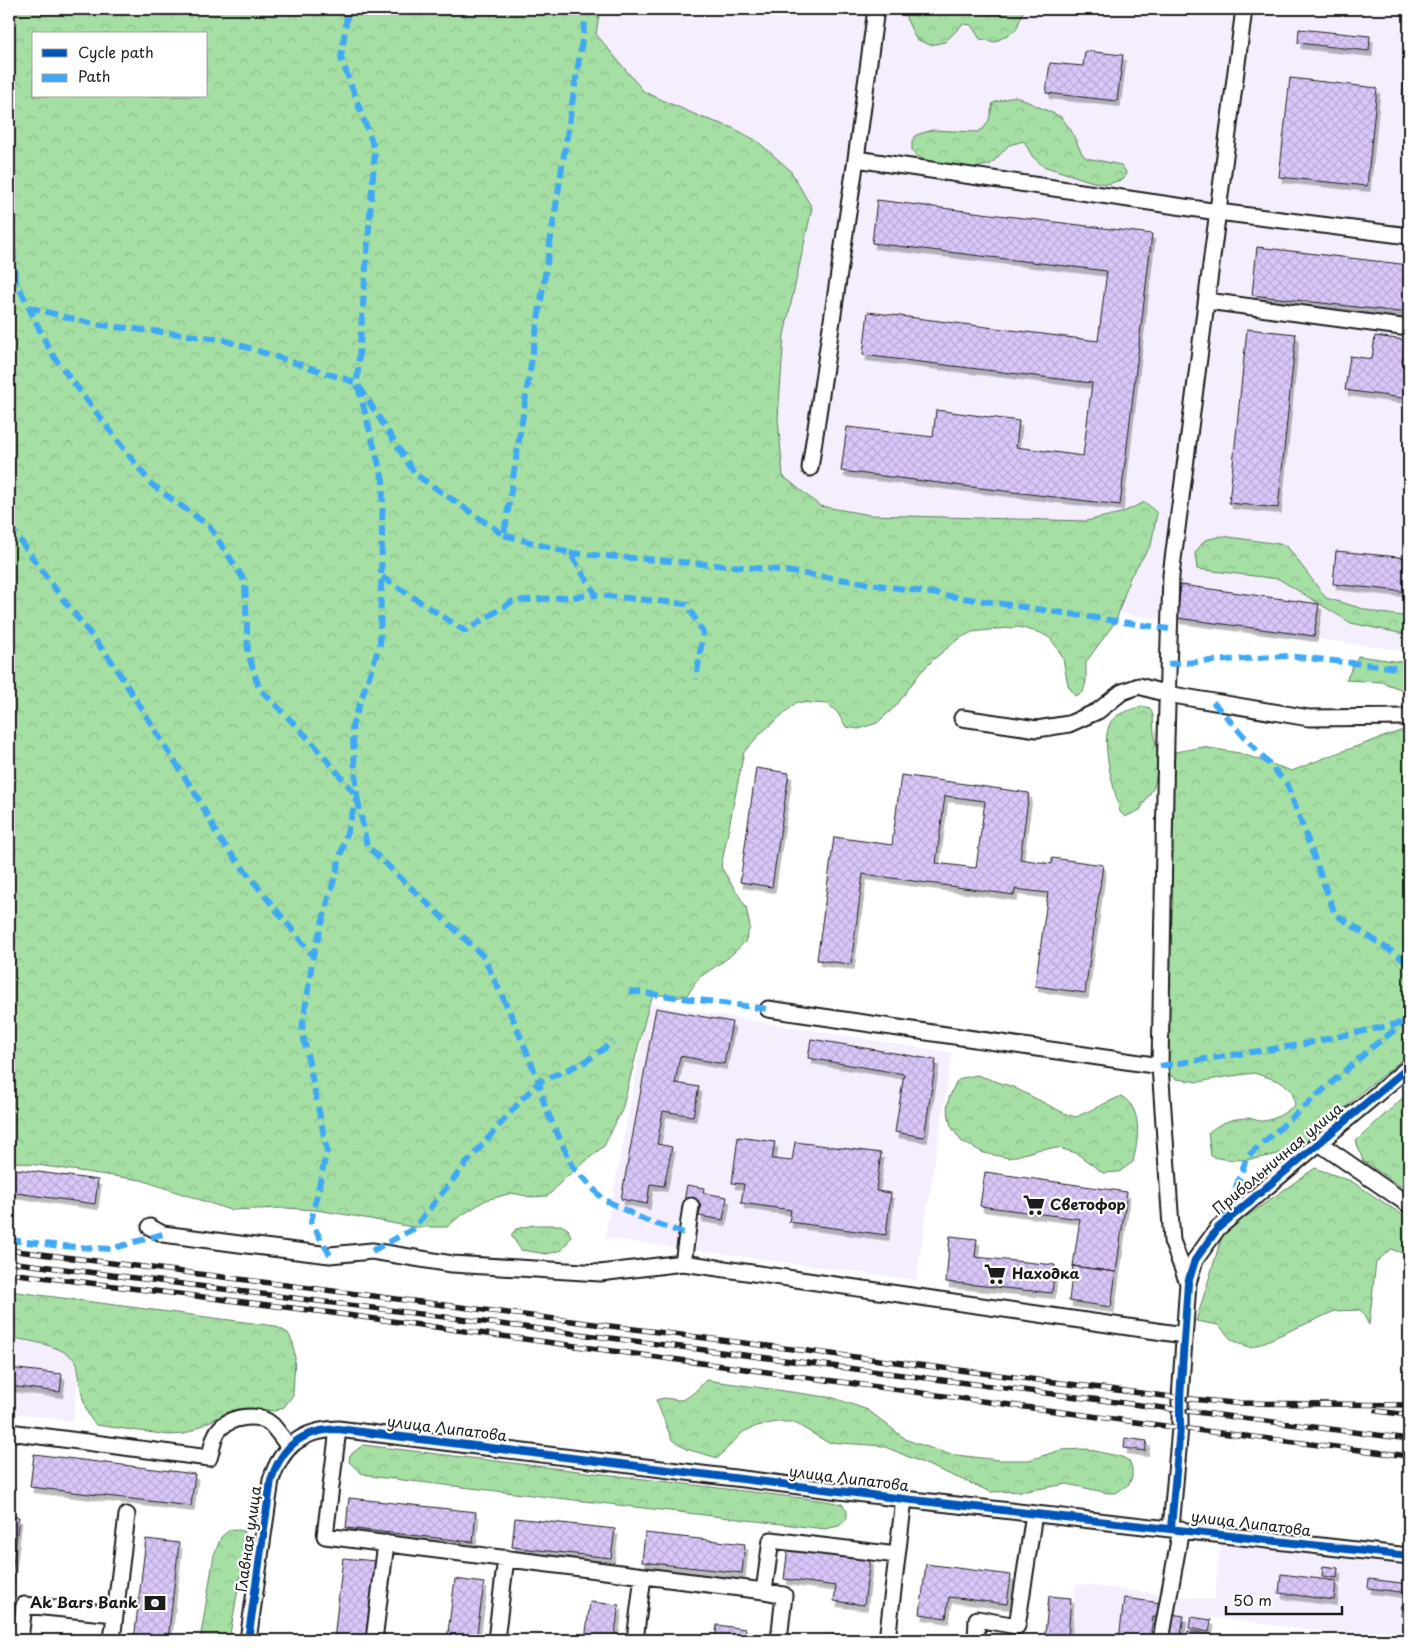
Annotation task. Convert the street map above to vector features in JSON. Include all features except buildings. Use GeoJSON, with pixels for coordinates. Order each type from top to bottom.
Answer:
{"type":"FeatureCollection","features":[{"type":"Feature","properties":{"kind":"street"},"geometry":{"type":"LineString","coordinates":[[810,468],[856,159],[876,9]]}},
{"type":"Feature","properties":{"kind":"street"},"geometry":{"type":"LineString","coordinates":[[1188,1283],[1172,1241],[1160,1066],[1171,575],[1244,9]]}},
{"type":"Feature","properties":{"kind":"street"},"geometry":{"type":"LineString","coordinates":[[856,159],[1218,212],[1409,236]]}},
{"type":"Feature","properties":{"kind":"street"},"geometry":{"type":"LineString","coordinates":[[1206,301],[1409,328]]}},
{"type":"Feature","properties":{"kind":"street"},"geometry":{"type":"LineString","coordinates":[[962,718],[1037,729],[1069,724],[1098,711],[1122,692],[1138,686],[1167,694],[1309,718],[1408,717]]}},
{"type":"Feature","properties":{"kind":"street"},"geometry":{"type":"LineString","coordinates":[[768,1009],[1160,1066]]}},
{"type":"Feature","properties":{"kind":"street","name":"Прибольничная улица"},"geometry":{"type":"LineString","coordinates":[[1161,1640],[1176,1529],[1184,1335],[1188,1283],[1195,1260],[1218,1228],[1409,1066]]}},
{"type":"Feature","properties":{"kind":"street"},"geometry":{"type":"LineString","coordinates":[[1319,1144],[1409,1205]]}},
{"type":"Feature","properties":{"kind":"street"},"geometry":{"type":"LineString","coordinates":[[683,1264],[692,1206]]}},
{"type":"Feature","properties":{"kind":"street"},"geometry":{"type":"LineString","coordinates":[[150,1227],[163,1234],[247,1245],[330,1255],[372,1251],[452,1264],[600,1273],[683,1264],[1184,1335]]}},
{"type":"Feature","properties":{"kind":"street"},"geometry":{"type":"LineString","coordinates":[[9,1432],[209,1458],[217,1432],[226,1424],[240,1418],[255,1418],[270,1424],[289,1447]]}},
{"type":"Feature","properties":{"kind":"street"},"geometry":{"type":"LineString","coordinates":[[338,1429],[325,1536],[784,1595],[779,1640]]}},
{"type":"Feature","properties":{"kind":"street","name":"улица Липатова"},"geometry":{"type":"LineString","coordinates":[[289,1447],[310,1433],[338,1429],[904,1500],[1409,1556]]}},
{"type":"Feature","properties":{"kind":"street","name":"Главная улица"},"geometry":{"type":"LineString","coordinates":[[248,1640],[272,1480],[276,1466],[289,1447]]}},
{"type":"Feature","properties":{"kind":"street"},"geometry":{"type":"LineString","coordinates":[[887,1640],[904,1500]]}},
{"type":"Feature","properties":{"kind":"street"},"geometry":{"type":"LineString","coordinates":[[976,1640],[977,1619],[1017,1626],[1034,1514]]}},
{"type":"Feature","properties":{"kind":"street"},"geometry":{"type":"LineString","coordinates":[[112,1640],[127,1515]]}},
{"type":"Feature","properties":{"kind":"street"},"geometry":{"type":"LineString","coordinates":[[764,1591],[771,1540],[898,1555]]}},
{"type":"Feature","properties":{"kind":"street"},"geometry":{"type":"LineString","coordinates":[[374,1640],[386,1543]]}},
{"type":"Feature","properties":{"kind":"street"},"geometry":{"type":"LineString","coordinates":[[496,1640],[506,1558]]}},
{"type":"Feature","properties":{"kind":"street"},"geometry":{"type":"LineString","coordinates":[[635,1640],[643,1576]]}},
{"type":"Feature","properties":{"kind":"street"},"geometry":{"type":"LineString","coordinates":[[20,1640],[24,1605],[115,1614]]}},
{"type":"Feature","properties":{"kind":"shaded area"},"geometry":{"type":"Polygon","coordinates":[[[600,9],[1409,9],[1409,651],[515,535],[600,9]]]}},
{"type":"Feature","properties":{"kind":"shaded area"},"geometry":{"type":"Polygon","coordinates":[[[649,1004],[952,1053],[916,1280],[605,1238],[649,1004]]]}},
{"type":"Feature","properties":{"kind":"shaded area"},"geometry":{"type":"Polygon","coordinates":[[[9,1321],[85,1330],[73,1421],[9,1413],[9,1321]]]}},
{"type":"Feature","properties":{"kind":"shaded area"},"geometry":{"type":"Polygon","coordinates":[[[1221,1542],[1409,1567],[1409,1640],[1364,1640],[1364,1637],[1212,1617],[1207,1640],[1070,1640],[1076,1584],[1214,1600],[1221,1542]]]}},
{"type":"Feature","properties":{"kind":"green space"},"geometry":{"type":"Polygon","coordinates":[[[9,9],[600,9],[596,34],[644,92],[701,117],[733,128],[757,141],[790,170],[812,208],[784,335],[778,418],[783,476],[820,506],[870,515],[1086,521],[1121,513],[1145,502],[1157,513],[1151,545],[1130,577],[1116,621],[1086,662],[1086,682],[1083,692],[1075,696],[1068,685],[1063,659],[1050,638],[1041,633],[1018,627],[972,632],[957,640],[934,659],[920,673],[896,706],[877,723],[859,729],[846,727],[837,712],[828,704],[797,702],[760,734],[744,752],[721,867],[746,907],[750,927],[745,942],[728,958],[700,977],[687,995],[676,998],[655,994],[649,1004],[622,1110],[604,1146],[564,1179],[548,1196],[531,1197],[512,1193],[486,1200],[447,1227],[412,1227],[316,1210],[285,1208],[230,1210],[141,1180],[9,1161],[9,9]]]}},
{"type":"Feature","properties":{"kind":"green space"},"geometry":{"type":"Polygon","coordinates":[[[907,9],[1024,9],[1016,30],[995,42],[980,39],[971,25],[963,24],[945,42],[930,45],[916,39],[906,18],[907,9]]]}},
{"type":"Feature","properties":{"kind":"green space"},"geometry":{"type":"Polygon","coordinates":[[[1015,96],[1061,117],[1071,130],[1081,152],[1086,158],[1121,165],[1126,172],[1124,179],[1108,184],[1093,182],[1043,166],[1032,156],[1024,141],[1009,145],[991,164],[967,170],[934,163],[916,156],[912,150],[912,141],[916,135],[932,130],[977,132],[984,128],[989,120],[993,103],[1015,96]]]}},
{"type":"Feature","properties":{"kind":"green space"},"geometry":{"type":"Polygon","coordinates":[[[1222,536],[1286,545],[1326,598],[1374,612],[1409,617],[1409,635],[1351,623],[1279,579],[1197,569],[1195,553],[1205,540],[1222,536]]]}},
{"type":"Feature","properties":{"kind":"green space"},"geometry":{"type":"Polygon","coordinates":[[[1358,656],[1409,663],[1409,692],[1381,682],[1346,680],[1358,656]]]}},
{"type":"Feature","properties":{"kind":"green space"},"geometry":{"type":"Polygon","coordinates":[[[1142,706],[1150,708],[1153,715],[1159,763],[1154,787],[1140,810],[1125,817],[1120,812],[1111,777],[1108,763],[1107,737],[1109,726],[1114,718],[1124,712],[1142,706]]]}},
{"type":"Feature","properties":{"kind":"green space"},"geometry":{"type":"Polygon","coordinates":[[[1409,728],[1409,1052],[1354,1099],[1324,1130],[1303,1145],[1278,1154],[1249,1159],[1222,1159],[1211,1156],[1208,1133],[1217,1126],[1242,1118],[1261,1121],[1272,1119],[1295,1105],[1292,1091],[1282,1082],[1254,1073],[1199,1082],[1176,1079],[1166,1073],[1175,752],[1203,747],[1239,753],[1292,771],[1409,728]]]}},
{"type":"Feature","properties":{"kind":"green space"},"geometry":{"type":"Polygon","coordinates":[[[977,1075],[1013,1087],[1068,1115],[1076,1117],[1121,1096],[1133,1109],[1138,1126],[1133,1162],[1119,1172],[1103,1173],[1076,1153],[1059,1148],[1041,1149],[1009,1158],[984,1153],[961,1141],[951,1126],[947,1108],[949,1098],[956,1082],[962,1078],[977,1075]]]}},
{"type":"Feature","properties":{"kind":"green space"},"geometry":{"type":"Polygon","coordinates":[[[1409,1092],[1409,1192],[1363,1161],[1356,1141],[1409,1092]]]}},
{"type":"Feature","properties":{"kind":"green space"},"geometry":{"type":"Polygon","coordinates":[[[1315,1168],[1351,1181],[1409,1219],[1409,1256],[1391,1249],[1376,1262],[1369,1325],[1361,1310],[1335,1311],[1251,1348],[1232,1340],[1218,1325],[1196,1321],[1223,1233],[1315,1168]]]}},
{"type":"Feature","properties":{"kind":"green space"},"geometry":{"type":"Polygon","coordinates":[[[533,1225],[561,1225],[568,1229],[571,1237],[562,1250],[547,1254],[521,1250],[511,1235],[516,1229],[533,1225]]]}},
{"type":"Feature","properties":{"kind":"green space"},"geometry":{"type":"Polygon","coordinates":[[[9,1291],[275,1326],[288,1333],[293,1343],[295,1358],[293,1395],[284,1407],[275,1411],[246,1408],[229,1412],[185,1434],[169,1435],[96,1425],[84,1405],[77,1363],[72,1357],[56,1348],[27,1340],[9,1338],[9,1291]]]}},
{"type":"Feature","properties":{"kind":"green space"},"geometry":{"type":"Polygon","coordinates":[[[706,1380],[834,1398],[868,1410],[907,1440],[948,1454],[999,1460],[1029,1460],[1061,1450],[1086,1449],[1122,1457],[1129,1461],[1132,1468],[1132,1477],[1129,1484],[1116,1493],[1067,1484],[1026,1491],[991,1492],[883,1446],[827,1442],[793,1422],[777,1422],[757,1426],[743,1432],[718,1458],[686,1449],[672,1440],[656,1400],[663,1398],[684,1399],[706,1380]]]}},
{"type":"Feature","properties":{"kind":"green space"},"geometry":{"type":"Polygon","coordinates":[[[363,1445],[826,1501],[842,1504],[847,1511],[847,1519],[839,1526],[825,1529],[376,1477],[361,1473],[349,1462],[350,1455],[363,1445]]]}},
{"type":"Feature","properties":{"kind":"green space"},"geometry":{"type":"Polygon","coordinates":[[[231,1529],[243,1531],[247,1538],[229,1640],[200,1640],[214,1555],[221,1537],[231,1529]]]}},
{"type":"Feature","properties":{"kind":"railway"},"geometry":{"type":"LineString","coordinates":[[9,1250],[1180,1398],[1234,1403],[1409,1405]]}},
{"type":"Feature","properties":{"kind":"railway"},"geometry":{"type":"LineString","coordinates":[[9,1262],[1409,1439]]}},
{"type":"Feature","properties":{"kind":"railway"},"geometry":{"type":"LineString","coordinates":[[9,1273],[325,1312],[1180,1428],[1409,1456]]}},
{"type":"Feature","properties":{"kind":"railway"},"geometry":{"type":"LineString","coordinates":[[1377,1411],[1409,1415]]}},
{"type":"Feature","properties":{"kind":"marked path"},"geometry":{"type":"LineString","coordinates":[[330,1255],[311,1222],[327,1150],[302,1030],[313,956],[357,796],[352,726],[380,644],[383,480],[357,383],[375,150],[341,58],[348,9]]}},
{"type":"Feature","properties":{"kind":"marked path"},"geometry":{"type":"LineString","coordinates":[[28,307],[93,324],[221,339],[357,383],[415,474],[504,535],[587,9]]}},
{"type":"Feature","properties":{"kind":"marked path"},"geometry":{"type":"LineString","coordinates":[[9,159],[15,279]]}},
{"type":"Feature","properties":{"kind":"marked path"},"geometry":{"type":"LineString","coordinates":[[9,276],[15,279],[51,353],[151,484],[209,526],[245,581],[248,653],[259,688],[311,741],[357,796],[367,846],[483,956],[513,1019],[539,1082],[545,1107],[573,1167],[603,1199],[645,1220],[687,1234]]}},
{"type":"Feature","properties":{"kind":"marked path"},"geometry":{"type":"LineString","coordinates":[[9,525],[62,598],[110,659],[198,798],[219,838],[313,956]]}},
{"type":"Feature","properties":{"kind":"marked path"},"geometry":{"type":"LineString","coordinates":[[504,535],[570,553],[596,595],[687,604],[703,633],[696,679]]}},
{"type":"Feature","properties":{"kind":"marked path"},"geometry":{"type":"LineString","coordinates":[[570,553],[779,570],[1169,629]]}},
{"type":"Feature","properties":{"kind":"marked path"},"geometry":{"type":"LineString","coordinates":[[382,577],[465,631],[513,601],[596,595]]}},
{"type":"Feature","properties":{"kind":"marked path"},"geometry":{"type":"LineString","coordinates":[[1168,664],[1288,656],[1409,669]]}},
{"type":"Feature","properties":{"kind":"marked path"},"geometry":{"type":"LineString","coordinates":[[1213,702],[1287,784],[1335,914],[1409,963]]}},
{"type":"Feature","properties":{"kind":"marked path"},"geometry":{"type":"LineString","coordinates":[[629,991],[768,1009]]}},
{"type":"Feature","properties":{"kind":"marked path"},"geometry":{"type":"LineString","coordinates":[[1223,1222],[1247,1157],[1371,1048],[1409,1019]]}},
{"type":"Feature","properties":{"kind":"marked path"},"geometry":{"type":"LineString","coordinates":[[1160,1066],[1299,1045],[1401,1023]]}},
{"type":"Feature","properties":{"kind":"marked path"},"geometry":{"type":"LineString","coordinates":[[372,1251],[413,1229],[464,1166],[539,1082],[585,1062],[613,1042]]}},
{"type":"Feature","properties":{"kind":"marked path"},"geometry":{"type":"LineString","coordinates":[[9,1240],[111,1249],[163,1234]]}},
{"type":"Feature","properties":{"kind":"cycle path"},"geometry":{"type":"LineString","coordinates":[[1171,1528],[1180,1428],[1180,1398],[1188,1283],[1195,1260],[1218,1228],[1409,1067]]}},
{"type":"Feature","properties":{"kind":"cycle path"},"geometry":{"type":"LineString","coordinates":[[248,1640],[271,1480],[276,1468],[281,1458],[295,1442],[314,1433],[338,1429],[904,1499],[1409,1556]]}},
{"type":"Feature","properties":{"kind":"place","name":"Светофор"},"geometry":{"type":"Point","coordinates":[1034,1205]}},
{"type":"Feature","properties":{"kind":"place","name":"Находка"},"geometry":{"type":"Point","coordinates":[995,1274]}},
{"type":"Feature","properties":{"kind":"place","name":"Ak Bars Bank"},"geometry":{"type":"Point","coordinates":[155,1603]}}]}
